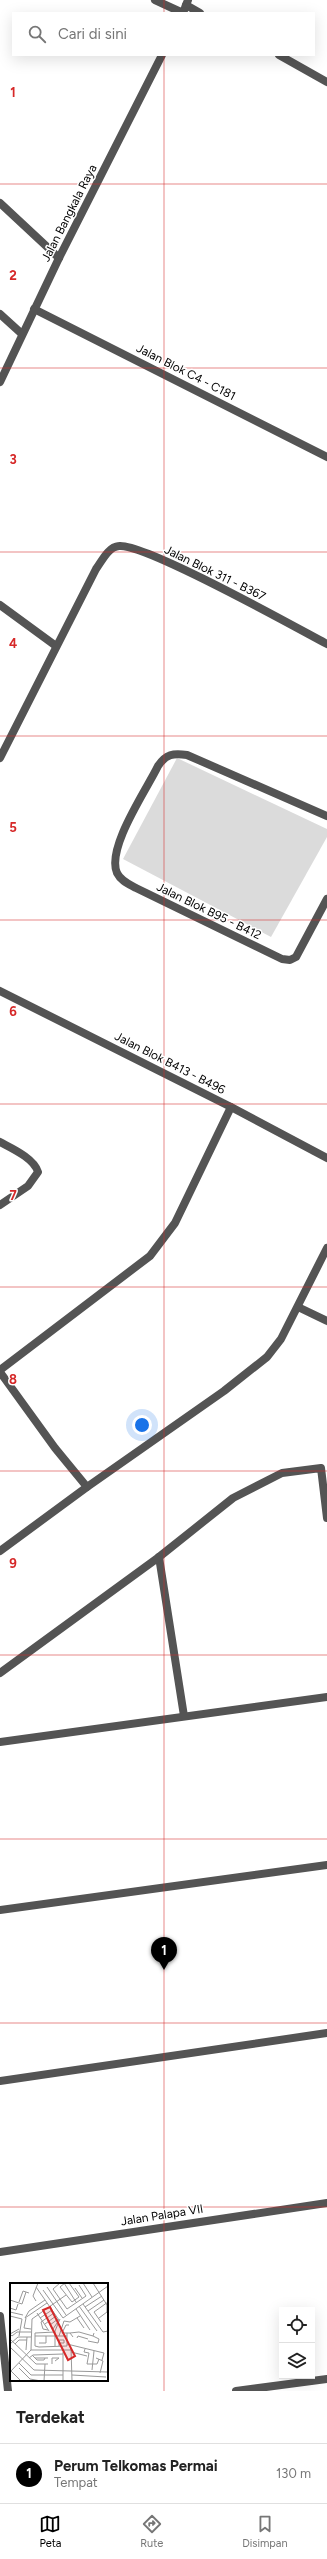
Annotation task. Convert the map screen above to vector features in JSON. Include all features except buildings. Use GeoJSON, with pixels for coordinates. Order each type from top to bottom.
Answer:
{"type":"FeatureCollection","features":[{"type":"Feature","properties":{"kind":"street"},"geometry":{"type":"LineString","coordinates":[[156,0],[197,12]]}},
{"type":"Feature","properties":{"kind":"street","name":"Jalan Bangkala Raya"},"geometry":{"type":"LineString","coordinates":[[0,382],[59,258],[161,56]]}},
{"type":"Feature","properties":{"kind":"street"},"geometry":{"type":"LineString","coordinates":[[281,56],[327,82]]}},
{"type":"Feature","properties":{"kind":"street"},"geometry":{"type":"LineString","coordinates":[[0,203],[59,258]]}},
{"type":"Feature","properties":{"kind":"street","name":"Jalan Blok C4 - C181"},"geometry":{"type":"LineString","coordinates":[[34,309],[327,457]]}},
{"type":"Feature","properties":{"kind":"street"},"geometry":{"type":"LineString","coordinates":[[0,314],[22,334]]}},
{"type":"Feature","properties":{"kind":"street","name":"Jalan Blok 311 - B367"},"geometry":{"type":"LineString","coordinates":[[56,646],[96,569],[106,554],[115,547],[133,548],[158,558],[327,644]]}},
{"type":"Feature","properties":{"kind":"street"},"geometry":{"type":"LineString","coordinates":[[0,605],[56,646],[0,758]]}},
{"type":"Feature","properties":{"kind":"street","name":"Jalan Blok B95 - B412"},"geometry":{"type":"LineString","coordinates":[[327,816],[187,755],[174,753],[164,757],[117,846],[115,861],[117,872],[123,881],[267,953],[290,960],[296,957],[327,899]]}},
{"type":"Feature","properties":{"kind":"street","name":"Jalan Blok B413 - B496"},"geometry":{"type":"LineString","coordinates":[[0,991],[231,1107],[327,1158]]}},
{"type":"Feature","properties":{"kind":"street"},"geometry":{"type":"LineString","coordinates":[[87,1487],[55,1448],[0,1371],[150,1256],[175,1223],[231,1107]]}},
{"type":"Feature","properties":{"kind":"street"},"geometry":{"type":"LineString","coordinates":[[0,1142],[28,1159],[37,1167],[38,1172],[28,1186],[0,1205]]}},
{"type":"Feature","properties":{"kind":"street"},"geometry":{"type":"LineString","coordinates":[[0,1551],[87,1487],[224,1391],[267,1357],[281,1339],[327,1248]]}},
{"type":"Feature","properties":{"kind":"street"},"geometry":{"type":"LineString","coordinates":[[298,1307],[327,1321]]}},
{"type":"Feature","properties":{"kind":"street"},"geometry":{"type":"LineString","coordinates":[[0,1673],[159,1557],[233,1498],[282,1474],[321,1468],[327,1518]]}},
{"type":"Feature","properties":{"kind":"street"},"geometry":{"type":"LineString","coordinates":[[159,1557],[184,1716]]}},
{"type":"Feature","properties":{"kind":"street"},"geometry":{"type":"LineString","coordinates":[[0,1742],[327,1697]]}},
{"type":"Feature","properties":{"kind":"street"},"geometry":{"type":"LineString","coordinates":[[0,1910],[327,1865]]}},
{"type":"Feature","properties":{"kind":"street"},"geometry":{"type":"LineString","coordinates":[[0,2081],[327,2033]]}},
{"type":"Feature","properties":{"kind":"street","name":"Jalan Palapa VII"},"geometry":{"type":"LineString","coordinates":[[0,2252],[327,2202]]}},
{"type":"Feature","properties":{"kind":"street"},"geometry":{"type":"LineString","coordinates":[[0,2316],[8,2391]]}},
{"type":"Feature","properties":{"kind":"street"},"geometry":{"type":"LineString","coordinates":[[236,2391],[327,2379]]}},
{"type":"Feature","properties":{"kind":"shaded area"},"geometry":{"type":"Polygon","coordinates":[[[177,758],[327,829],[327,837],[271,937],[123,859],[177,758]]]}},
{"type":"Feature","properties":{"kind":"place","name":"Perum Telkomas Permai"},"geometry":{"type":"Point","coordinates":[164,1970]}}]}
